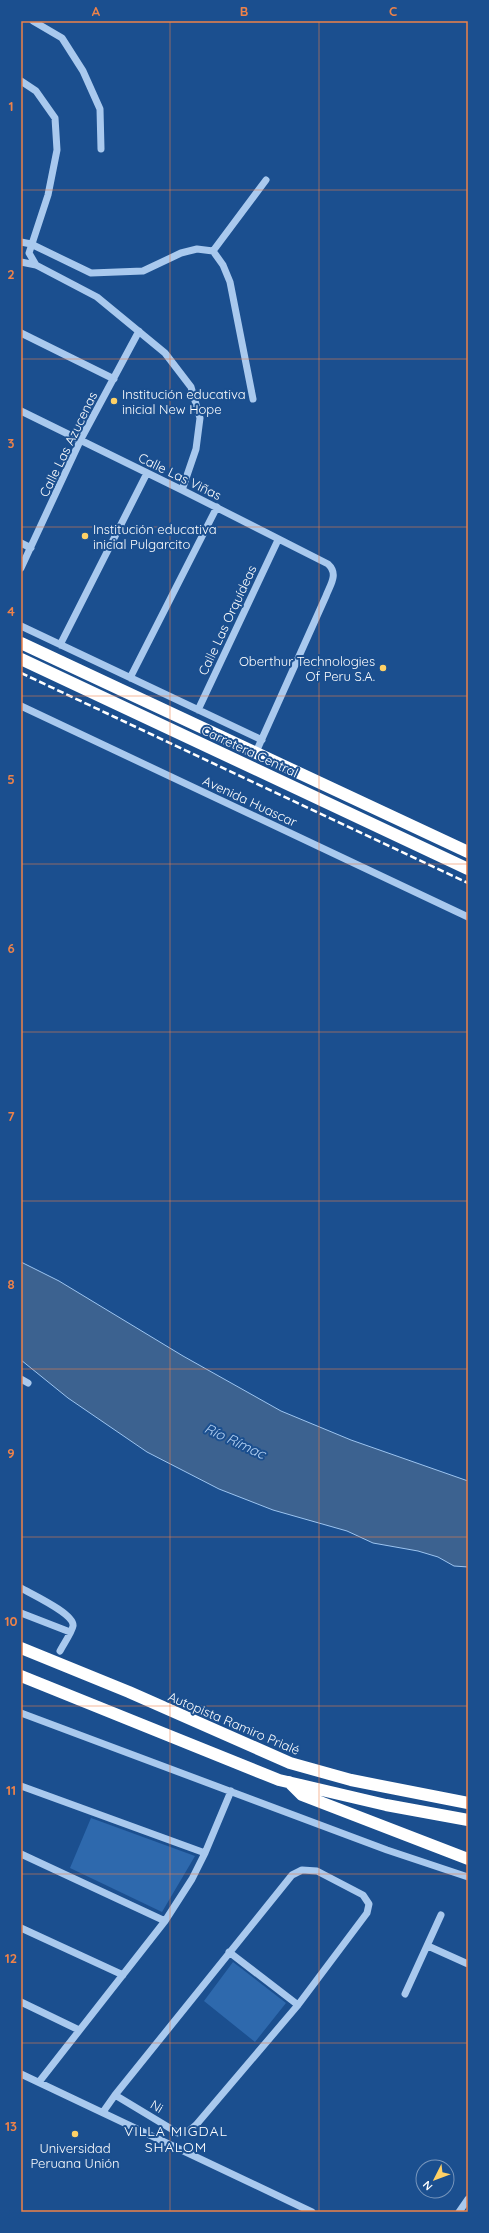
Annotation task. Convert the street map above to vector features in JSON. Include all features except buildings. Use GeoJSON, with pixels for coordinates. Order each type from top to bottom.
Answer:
{"type":"FeatureCollection","features":[{"type":"Feature","properties":{"kind":"highway","name":"Carretera Central"},"geometry":{"type":"LineString","coordinates":[[21,643],[468,852]]}},
{"type":"Feature","properties":{"kind":"highway","name":"Carretera Central"},"geometry":{"type":"LineString","coordinates":[[21,659],[468,869]]}},
{"type":"Feature","properties":{"kind":"highway"},"geometry":{"type":"LineString","coordinates":[[188,738],[193,724]]}},
{"type":"Feature","properties":{"kind":"highway","name":"Autopista Ramiro Prialé"},"geometry":{"type":"LineString","coordinates":[[21,1648],[129,1692],[290,1763],[351,1780],[468,1803]]}},
{"type":"Feature","properties":{"kind":"highway"},"geometry":{"type":"LineString","coordinates":[[21,1676],[279,1780],[386,1805],[468,1820]]}},
{"type":"Feature","properties":{"kind":"highway"},"geometry":{"type":"LineString","coordinates":[[289,1782],[302,1795],[468,1859]]}},
{"type":"Feature","properties":{"kind":"street"},"geometry":{"type":"LineString","coordinates":[[33,21],[62,38],[83,71],[100,109],[101,148]]}},
{"type":"Feature","properties":{"kind":"street"},"geometry":{"type":"LineString","coordinates":[[21,81],[36,91],[55,118],[57,150],[48,195],[31,244],[30,253],[36,265]]}},
{"type":"Feature","properties":{"kind":"street"},"geometry":{"type":"LineString","coordinates":[[213,251],[266,180]]}},
{"type":"Feature","properties":{"kind":"street"},"geometry":{"type":"LineString","coordinates":[[21,242],[31,244],[92,273],[143,271],[181,253],[197,249],[213,251],[223,265],[230,282],[253,399]]}},
{"type":"Feature","properties":{"kind":"street"},"geometry":{"type":"LineString","coordinates":[[21,262],[36,265],[97,297],[166,352],[190,387],[196,401],[200,418],[196,449],[182,490]]}},
{"type":"Feature","properties":{"kind":"street","name":"Calle Las Azucenas"},"geometry":{"type":"LineString","coordinates":[[21,568],[81,439],[139,331]]}},
{"type":"Feature","properties":{"kind":"street"},"geometry":{"type":"LineString","coordinates":[[21,333],[114,379]]}},
{"type":"Feature","properties":{"kind":"street","name":"Calle Las Viñas"},"geometry":{"type":"LineString","coordinates":[[21,411],[81,439],[328,564],[334,575],[262,740]]}},
{"type":"Feature","properties":{"kind":"street"},"geometry":{"type":"LineString","coordinates":[[60,645],[147,473]]}},
{"type":"Feature","properties":{"kind":"street"},"geometry":{"type":"LineString","coordinates":[[130,678],[216,507]]}},
{"type":"Feature","properties":{"kind":"street","name":"Calle Las Orquídeas"},"geometry":{"type":"LineString","coordinates":[[198,710],[278,540]]}},
{"type":"Feature","properties":{"kind":"street"},"geometry":{"type":"LineString","coordinates":[[21,543],[31,548]]}},
{"type":"Feature","properties":{"kind":"street"},"geometry":{"type":"LineString","coordinates":[[21,626],[262,740],[256,752]]}},
{"type":"Feature","properties":{"kind":"street","name":"Avenida Huascar"},"geometry":{"type":"LineString","coordinates":[[21,706],[468,917]]}},
{"type":"Feature","properties":{"kind":"street"},"geometry":{"type":"LineString","coordinates":[[21,1379],[28,1383]]}},
{"type":"Feature","properties":{"kind":"street"},"geometry":{"type":"LineString","coordinates":[[21,1588],[66,1614],[73,1621],[73,1627],[60,1651]]}},
{"type":"Feature","properties":{"kind":"street"},"geometry":{"type":"LineString","coordinates":[[21,1613],[70,1632]]}},
{"type":"Feature","properties":{"kind":"street"},"geometry":{"type":"LineString","coordinates":[[21,1712],[387,1850],[468,1877]]}},
{"type":"Feature","properties":{"kind":"street"},"geometry":{"type":"LineString","coordinates":[[21,1786],[205,1853]]}},
{"type":"Feature","properties":{"kind":"street"},"geometry":{"type":"LineString","coordinates":[[38,2082],[165,1921],[205,1853],[231,1791]]}},
{"type":"Feature","properties":{"kind":"street"},"geometry":{"type":"LineString","coordinates":[[21,1854],[165,1921]]}},
{"type":"Feature","properties":{"kind":"street"},"geometry":{"type":"LineString","coordinates":[[103,2112],[229,1952],[292,1875],[302,1870],[317,1871],[362,1895],[369,1904],[367,1913],[298,2005],[229,1952]]}},
{"type":"Feature","properties":{"kind":"street"},"geometry":{"type":"LineString","coordinates":[[405,1994],[441,1915]]}},
{"type":"Feature","properties":{"kind":"street"},"geometry":{"type":"LineString","coordinates":[[21,1928],[123,1975]]}},
{"type":"Feature","properties":{"kind":"street"},"geometry":{"type":"LineString","coordinates":[[428,1946],[468,1964]]}},
{"type":"Feature","properties":{"kind":"street"},"geometry":{"type":"LineString","coordinates":[[21,2002],[79,2030]]}},
{"type":"Feature","properties":{"kind":"street","name":"Ni"},"geometry":{"type":"LineString","coordinates":[[115,2095],[178,2133],[189,2131],[196,2125],[298,2005]]}},
{"type":"Feature","properties":{"kind":"street"},"geometry":{"type":"LineString","coordinates":[[21,2074],[312,2212]]}},
{"type":"Feature","properties":{"kind":"street"},"geometry":{"type":"LineString","coordinates":[[459,2212],[468,2199]]}},
{"type":"Feature","properties":{"kind":"shaded area"},"geometry":{"type":"Polygon","coordinates":[[[91,1818],[195,1856],[162,1912],[70,1868],[91,1818]]]}},
{"type":"Feature","properties":{"kind":"shaded area"},"geometry":{"type":"Polygon","coordinates":[[[233,1962],[286,2003],[255,2042],[204,2001],[233,1962]]]}},
{"type":"Feature","properties":{"kind":"water","name":"Río Rímac"},"geometry":{"type":"Polygon","coordinates":[[[21,1262],[59,1281],[183,1356],[281,1411],[351,1440],[468,1481],[468,1567],[454,1566],[438,1557],[418,1551],[373,1543],[347,1531],[273,1510],[219,1489],[147,1452],[68,1398],[21,1360],[21,1262]]]}},
{"type":"Feature","properties":{"kind":"railway"},"geometry":{"type":"LineString","coordinates":[[21,673],[468,883]]}},
{"type":"Feature","properties":{"kind":"place","name":"Institución educativa inicial New Hope"},"geometry":{"type":"Point","coordinates":[114,401]}},
{"type":"Feature","properties":{"kind":"place","name":"Institución educativa inicial Pulgarcito"},"geometry":{"type":"Point","coordinates":[85,536]}},
{"type":"Feature","properties":{"kind":"place","name":"Oberthur Technologies Of Peru S.A."},"geometry":{"type":"Point","coordinates":[383,668]}},
{"type":"Feature","properties":{"kind":"place","name":"Universidad Peruana Unión"},"geometry":{"type":"Point","coordinates":[75,2134]}},
{"type":"Feature","properties":{"kind":"district","name":"VILLA MIGDAL SHALOM"},"geometry":{"type":"Point","coordinates":[176,2140]}}]}
